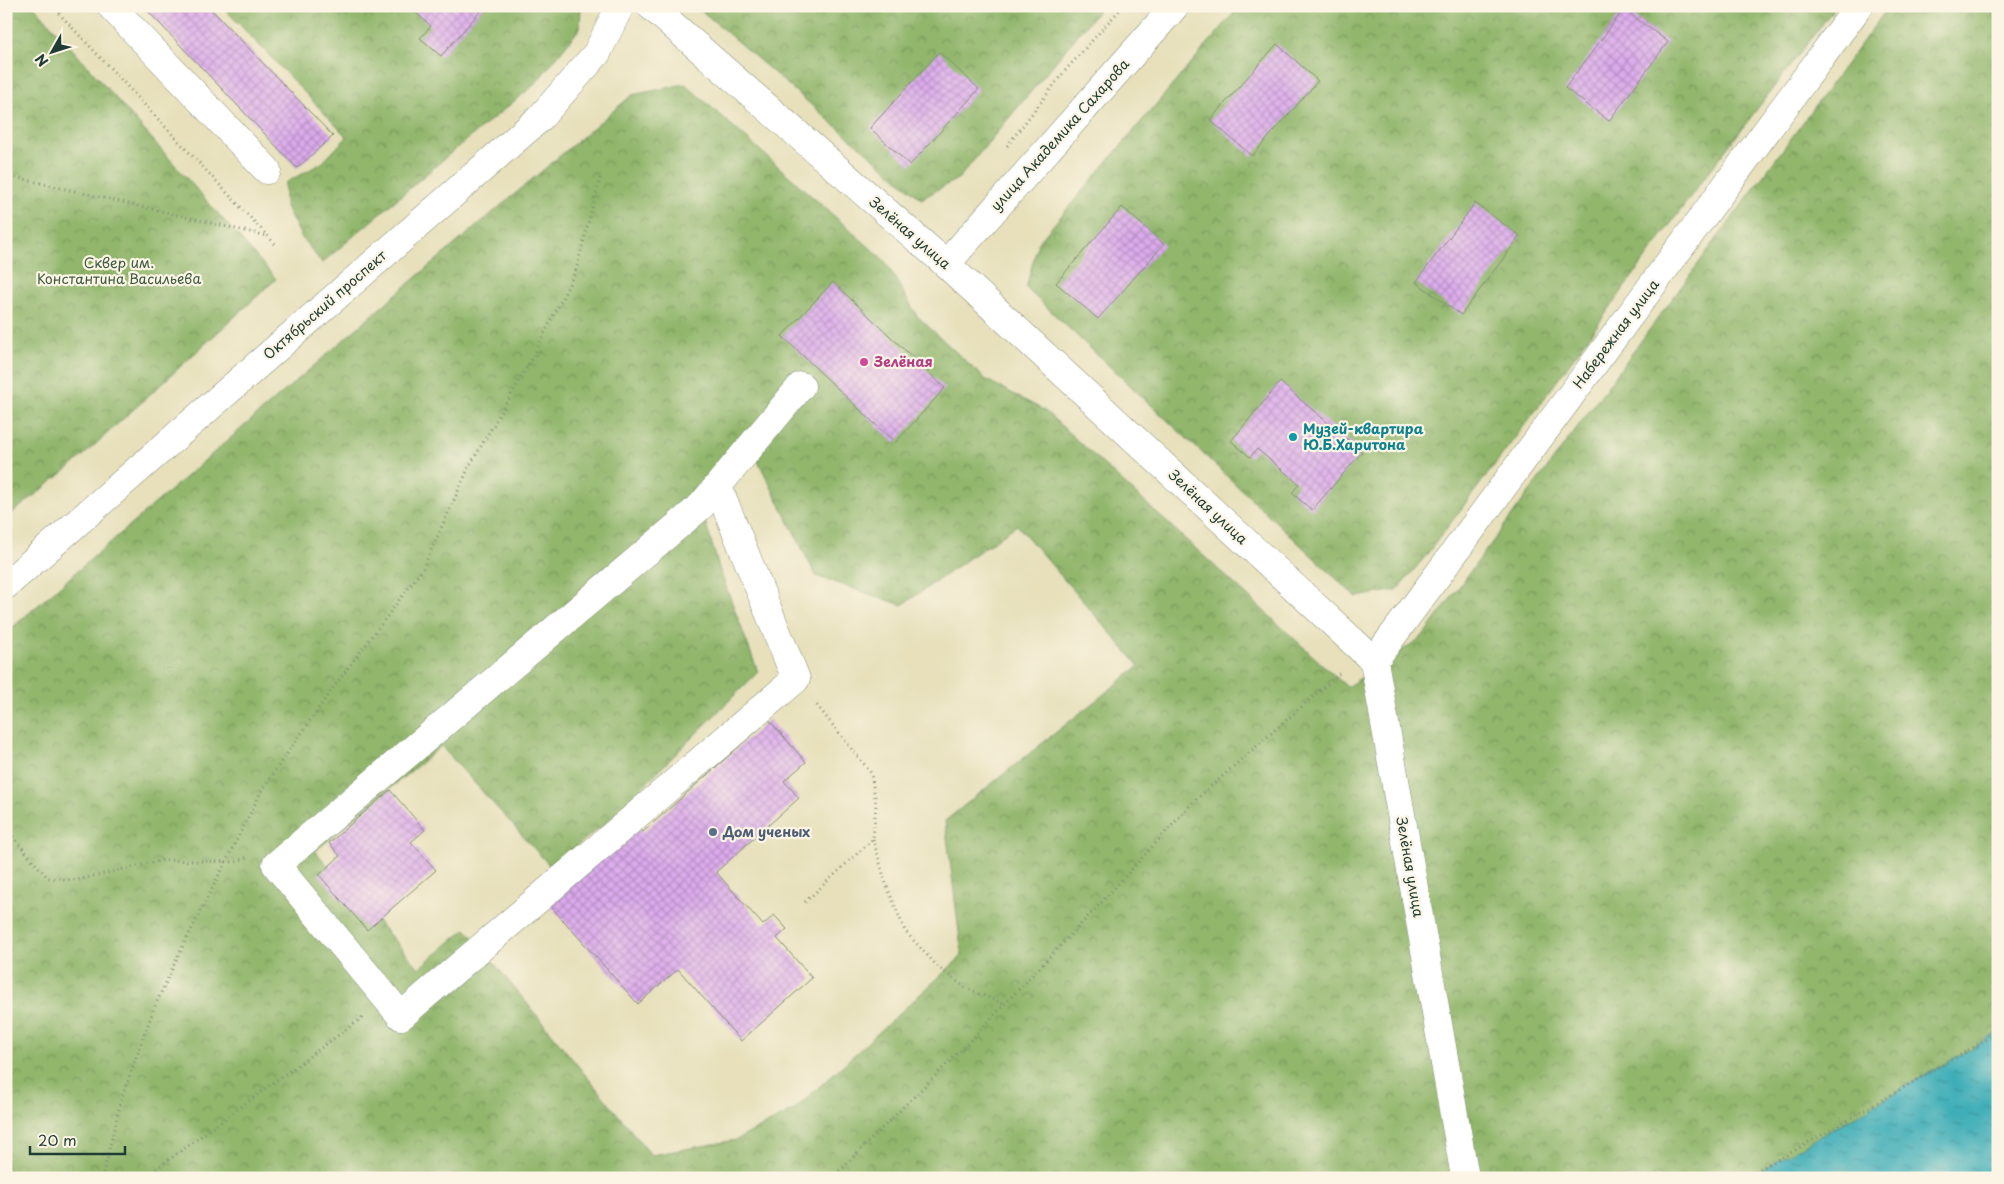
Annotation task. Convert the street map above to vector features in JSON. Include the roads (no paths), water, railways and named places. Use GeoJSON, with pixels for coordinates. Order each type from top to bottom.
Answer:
{"type":"FeatureCollection","features":[{"type":"Feature","properties":{"kind":"street"},"geometry":{"type":"LineString","coordinates":[[111,6],[267,170]]}},
{"type":"Feature","properties":{"kind":"street","name":"Октябрьский проспект"},"geometry":{"type":"LineString","coordinates":[[6,585],[540,118],[597,53],[620,6]]}},
{"type":"Feature","properties":{"kind":"street","name":"Зелёная улица"},"geometry":{"type":"LineString","coordinates":[[651,6],[946,264],[1369,656],[1465,1177]]}},
{"type":"Feature","properties":{"kind":"street","name":"улица Академика Сахарова"},"geometry":{"type":"LineString","coordinates":[[946,264],[1175,6]]}},
{"type":"Feature","properties":{"kind":"street","name":"Набережная улица"},"geometry":{"type":"LineString","coordinates":[[1369,656],[1859,6]]}},
{"type":"Feature","properties":{"kind":"street"},"geometry":{"type":"LineString","coordinates":[[718,487],[796,679],[401,1016],[385,1000],[276,864],[702,506],[801,386]]}},
{"type":"Feature","properties":{"kind":"water"},"geometry":{"type":"Polygon","coordinates":[[[1998,1033],[1998,1178],[1748,1178],[1998,1033]]]}},
{"type":"Feature","properties":{"kind":"place","name":"Зелёная"},"geometry":{"type":"Point","coordinates":[864,362]}},
{"type":"Feature","properties":{"kind":"place","name":"Музей-квартира Ю.Б.Харитона"},"geometry":{"type":"Point","coordinates":[1293,437]}},
{"type":"Feature","properties":{"kind":"place","name":"Дом ученых"},"geometry":{"type":"Point","coordinates":[713,832]}},
{"type":"Feature","properties":{"kind":"park label","name":"Сквер им. Константина Васильева"},"geometry":{"type":"Point","coordinates":[119,272]}}]}
